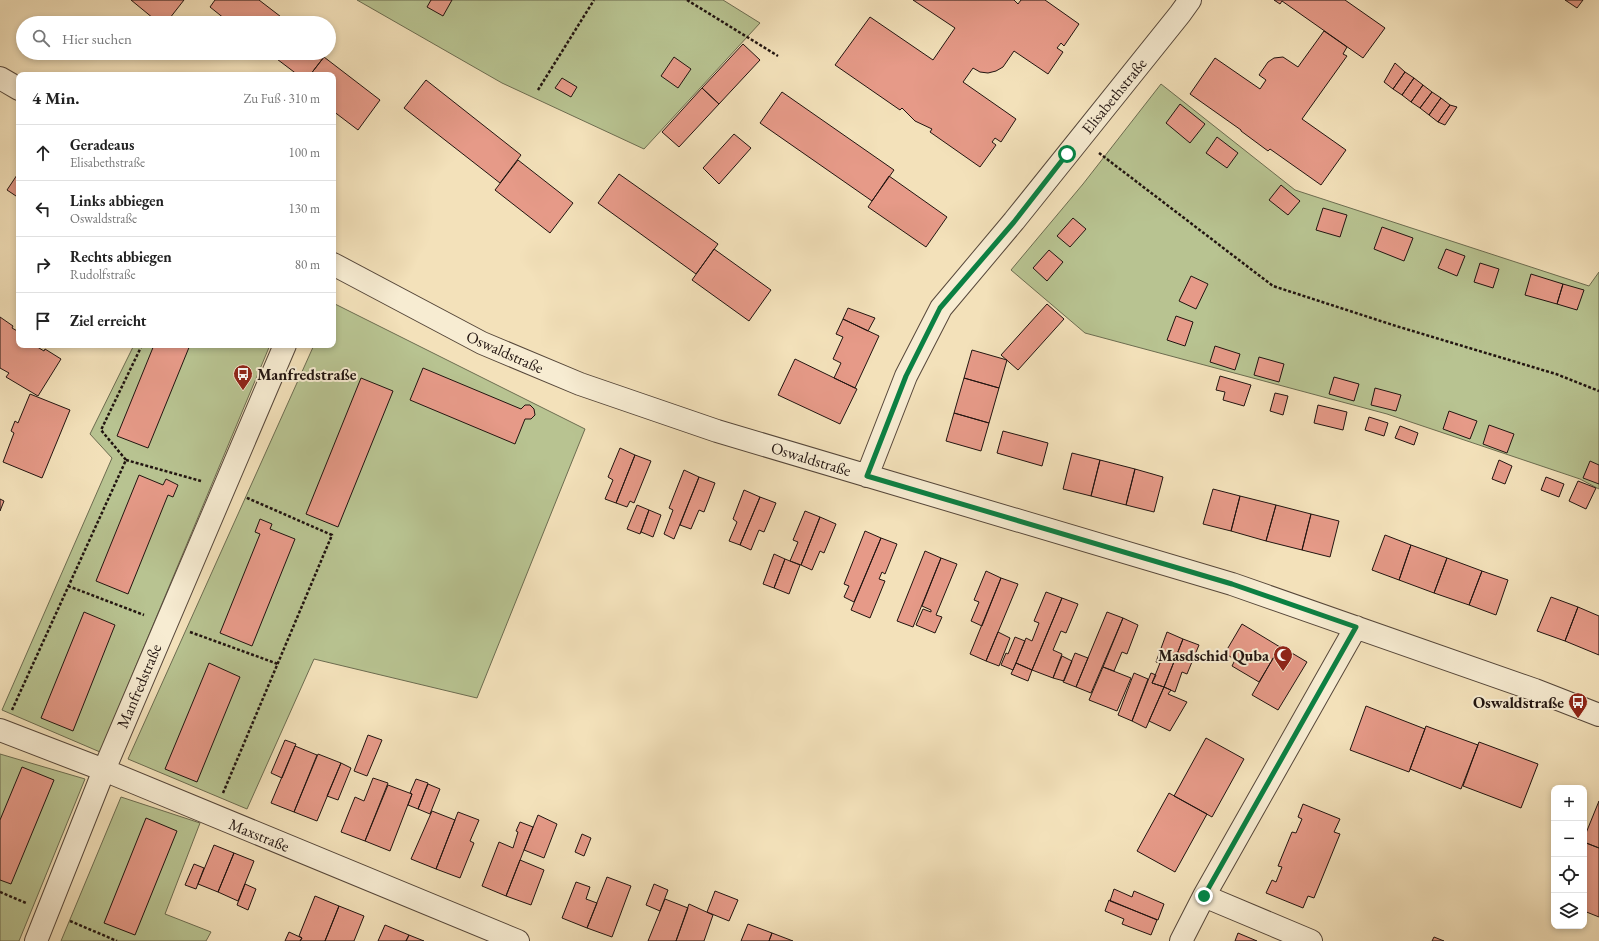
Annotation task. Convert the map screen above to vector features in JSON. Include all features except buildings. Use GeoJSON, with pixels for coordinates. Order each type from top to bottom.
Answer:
{"type":"FeatureCollection","features":[{"type":"Feature","properties":{"kind":"street","name":"Elisabethstraße"},"geometry":{"type":"LineString","coordinates":[[867,476],[906,376],[940,308],[1014,222],[1190,0]]}},
{"type":"Feature","properties":{"kind":"street"},"geometry":{"type":"LineString","coordinates":[[0,78],[16,87]]}},
{"type":"Feature","properties":{"kind":"street","name":"Oswaldstraße"},"geometry":{"type":"LineString","coordinates":[[336,266],[482,343],[580,384],[717,431],[1232,584],[1535,690],[1599,715]]}},
{"type":"Feature","properties":{"kind":"street","name":"Manfredstraße"},"geometry":{"type":"LineString","coordinates":[[36,941],[104,770],[284,348]]}},
{"type":"Feature","properties":{"kind":"street"},"geometry":{"type":"LineString","coordinates":[[1181,941],[1204,896],[1356,627]]}},
{"type":"Feature","properties":{"kind":"street","name":"Maxstraße"},"geometry":{"type":"LineString","coordinates":[[1,730],[104,770],[518,941]]}},
{"type":"Feature","properties":{"kind":"street"},"geometry":{"type":"LineString","coordinates":[[1204,896],[1311,941]]}},
{"type":"Feature","properties":{"kind":"path"},"geometry":{"type":"LineString","coordinates":[[538,90],[594,0]]}},
{"type":"Feature","properties":{"kind":"path"},"geometry":{"type":"LineString","coordinates":[[687,0],[778,56]]}},
{"type":"Feature","properties":{"kind":"path"},"geometry":{"type":"LineString","coordinates":[[1079,139],[1273,286],[1396,326],[1556,374],[1599,391]]}},
{"type":"Feature","properties":{"kind":"path"},"geometry":{"type":"LineString","coordinates":[[141,348],[101,430],[126,460],[224,488],[332,535],[213,816]]}},
{"type":"Feature","properties":{"kind":"path"},"geometry":{"type":"LineString","coordinates":[[1,730],[126,460]]}},
{"type":"Feature","properties":{"kind":"green space"},"geometry":{"type":"Polygon","coordinates":[[[357,0],[723,0],[760,23],[644,149],[502,83],[357,0]]]}},
{"type":"Feature","properties":{"kind":"green space"},"geometry":{"type":"Polygon","coordinates":[[[1161,84],[1295,190],[1589,286],[1599,272],[1599,489],[1580,479],[1387,414],[1085,333],[1011,270],[1083,184],[1161,84]]]}},
{"type":"Feature","properties":{"kind":"green space"},"geometry":{"type":"Polygon","coordinates":[[[336,304],[585,429],[477,698],[314,659],[247,809],[128,759],[313,348],[336,348],[336,304]]]}},
{"type":"Feature","properties":{"kind":"green space"},"geometry":{"type":"Polygon","coordinates":[[[133,348],[269,348],[100,752],[2,710],[112,458],[90,434],[133,348]]]}},
{"type":"Feature","properties":{"kind":"green space"},"geometry":{"type":"Polygon","coordinates":[[[0,754],[85,779],[19,941],[0,941],[0,754]]]}},
{"type":"Feature","properties":{"kind":"green space"},"geometry":{"type":"Polygon","coordinates":[[[121,797],[200,823],[165,914],[211,932],[206,941],[61,941],[121,797]]]}},
{"type":"Feature","properties":{"kind":"place","name":"Manfredstraße"},"geometry":{"type":"Point","coordinates":[243,391]}},
{"type":"Feature","properties":{"kind":"place","name":"Masdschid Quba"},"geometry":{"type":"Point","coordinates":[1283,672]}},
{"type":"Feature","properties":{"kind":"place","name":"Oswaldstraße"},"geometry":{"type":"Point","coordinates":[1578,719]}},
{"type":"Feature","properties":{"kind":"route"},"geometry":{"type":"LineString","coordinates":[[1067,154],[1014,222],[940,308],[906,376],[867,476],[1232,584],[1356,627],[1204,896]]}}]}
